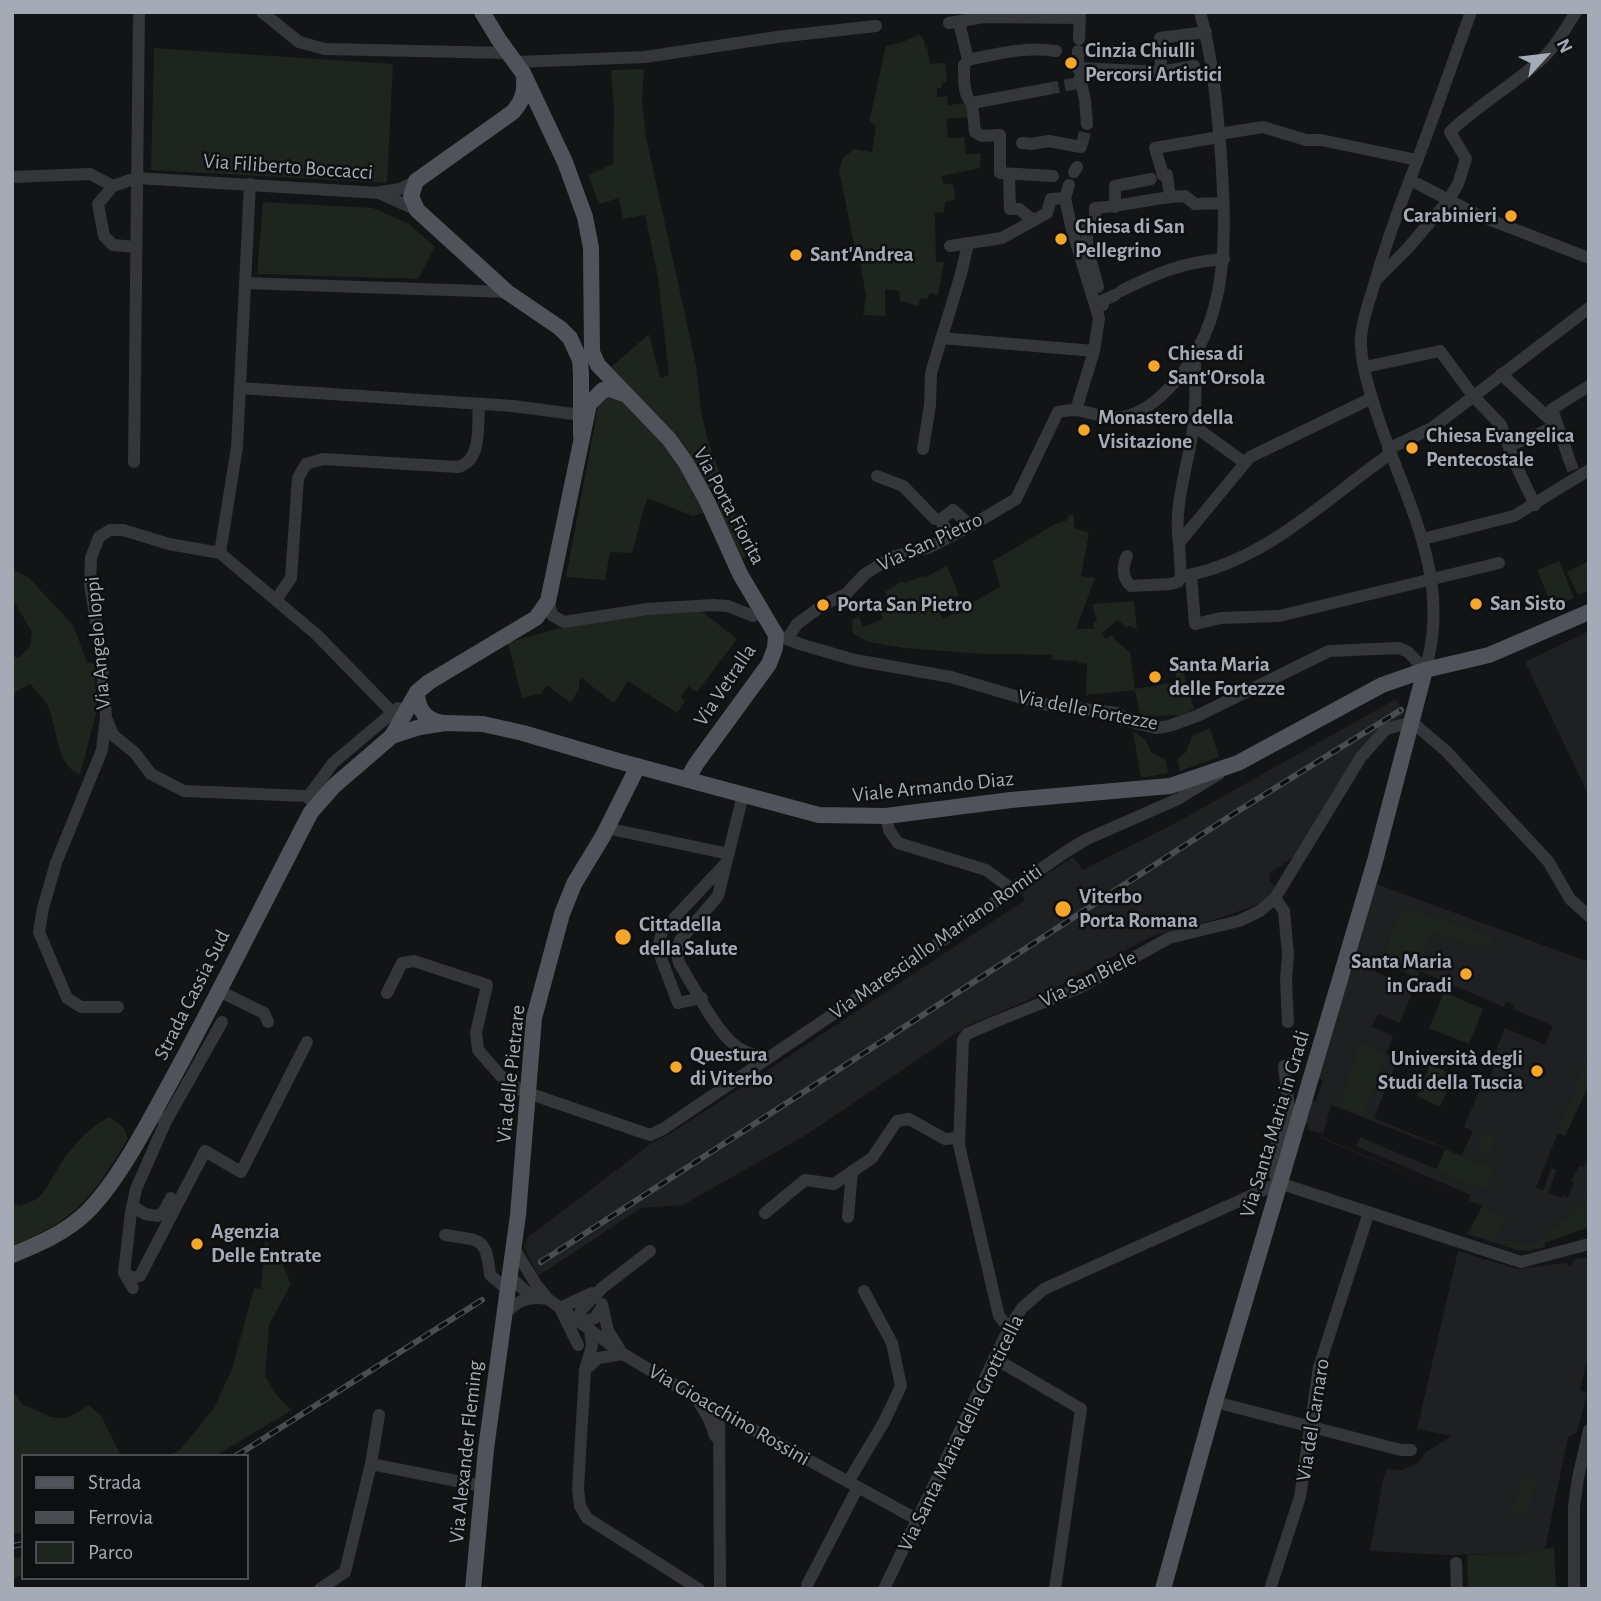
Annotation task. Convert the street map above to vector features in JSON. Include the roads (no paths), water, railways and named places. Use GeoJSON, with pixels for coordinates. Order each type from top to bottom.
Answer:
{"type":"FeatureCollection","features":[{"type":"Feature","properties":{"kind":"main road","name":"Via Porta Fiorita"},"geometry":{"type":"LineString","coordinates":[[482,12],[516,63],[574,182],[591,248],[592,352],[598,365],[668,439],[686,463],[707,501],[740,573],[763,612]]}},
{"type":"Feature","properties":{"kind":"main road"},"geometry":{"type":"LineString","coordinates":[[417,210],[411,196],[416,181],[513,112],[522,102],[525,90],[516,63]]}},
{"type":"Feature","properties":{"kind":"main road"},"geometry":{"type":"LineString","coordinates":[[513,112],[526,111],[538,115],[547,123]]}},
{"type":"Feature","properties":{"kind":"main road","name":"Via Filiberto Boccacci"},"geometry":{"type":"LineString","coordinates":[[417,210],[507,292],[560,328]]}},
{"type":"Feature","properties":{"kind":"main road"},"geometry":{"type":"LineString","coordinates":[[560,328],[573,330],[582,324],[591,304]]}},
{"type":"Feature","properties":{"kind":"main road"},"geometry":{"type":"LineString","coordinates":[[560,328],[570,338],[580,360],[581,436]]}},
{"type":"Feature","properties":{"kind":"main road"},"geometry":{"type":"LineString","coordinates":[[392,736],[417,692],[469,656],[536,618],[548,601],[589,404],[597,394],[610,389],[624,394]]}},
{"type":"Feature","properties":{"kind":"main road","name":"Via Vetralla"},"geometry":{"type":"LineString","coordinates":[[688,778],[769,664],[782,636],[763,612]]}},
{"type":"Feature","properties":{"kind":"main road","name":"Viale Armando Diaz"},"geometry":{"type":"LineString","coordinates":[[392,736],[445,723],[483,724],[818,815],[886,816],[1011,800],[1170,786],[1231,766],[1382,685],[1424,670],[1489,655],[1589,612]]}},
{"type":"Feature","properties":{"kind":"main road","name":"Via Santa Maria in Gradi"},"geometry":{"type":"LineString","coordinates":[[1163,1589],[1215,1402],[1375,861],[1424,670]]}},
{"type":"Feature","properties":{"kind":"main road"},"geometry":{"type":"LineString","coordinates":[[417,692],[419,706],[425,716],[434,722],[445,723]]}},
{"type":"Feature","properties":{"kind":"main road","name":"Strada Cassia Sud"},"geometry":{"type":"LineString","coordinates":[[13,1255],[61,1232],[86,1213],[160,1117],[312,801],[392,736]]}},
{"type":"Feature","properties":{"kind":"main road","name":"Via delle Pietrare"},"geometry":{"type":"LineString","coordinates":[[503,1319],[514,1248],[534,1018],[562,914],[574,884],[638,766]]}},
{"type":"Feature","properties":{"kind":"main road","name":"Via Alexander Fleming"},"geometry":{"type":"LineString","coordinates":[[472,1589],[503,1319]]}},
{"type":"Feature","properties":{"kind":"street"},"geometry":{"type":"LineString","coordinates":[[134,462],[139,12]]}},
{"type":"Feature","properties":{"kind":"street"},"geometry":{"type":"LineString","coordinates":[[262,12],[299,42],[325,48],[516,63],[640,58],[777,37],[876,26]]}},
{"type":"Feature","properties":{"kind":"street"},"geometry":{"type":"LineString","coordinates":[[1022,142],[1065,142],[1077,162],[1065,198],[1100,318],[1093,354],[1076,410],[1102,418],[1128,416],[1159,400],[1187,368],[1201,346],[1220,288],[1224,259],[1224,203],[1210,63],[1200,12]]}},
{"type":"Feature","properties":{"kind":"street"},"geometry":{"type":"LineString","coordinates":[[1424,670],[1432,646],[1432,580],[1410,498],[1389,451],[1372,398],[1361,339],[1374,281],[1397,210],[1418,160],[1471,12]]}},
{"type":"Feature","properties":{"kind":"street"},"geometry":{"type":"LineString","coordinates":[[1374,281],[1407,249],[1448,201],[1458,184],[1466,159],[1450,132],[1547,55],[1576,12]]}},
{"type":"Feature","properties":{"kind":"street"},"geometry":{"type":"LineString","coordinates":[[968,60],[954,23],[984,17],[1080,15],[1077,48],[1079,76],[1086,100],[1087,124]]}},
{"type":"Feature","properties":{"kind":"street"},"geometry":{"type":"LineString","coordinates":[[1161,72],[1160,38],[1206,32]]}},
{"type":"Feature","properties":{"kind":"street"},"geometry":{"type":"LineString","coordinates":[[1053,177],[1000,173],[1000,135],[982,136],[975,132],[972,103],[967,99],[964,83],[964,65],[968,60],[1017,51],[1056,51]]}},
{"type":"Feature","properties":{"kind":"street"},"geometry":{"type":"LineString","coordinates":[[1079,76],[1161,72],[1194,66]]}},
{"type":"Feature","properties":{"kind":"street"},"geometry":{"type":"LineString","coordinates":[[972,103],[1046,89]]}},
{"type":"Feature","properties":{"kind":"street"},"geometry":{"type":"LineString","coordinates":[[1158,177],[1155,148],[1262,127],[1306,140],[1321,140],[1418,160]]}},
{"type":"Feature","properties":{"kind":"street"},"geometry":{"type":"LineString","coordinates":[[12,177],[90,174],[113,186]]}},
{"type":"Feature","properties":{"kind":"street"},"geometry":{"type":"LineString","coordinates":[[1009,174],[1010,209],[1019,209],[1033,220]]}},
{"type":"Feature","properties":{"kind":"street"},"geometry":{"type":"LineString","coordinates":[[1115,207],[1115,186],[1167,175],[1170,197]]}},
{"type":"Feature","properties":{"kind":"street"},"geometry":{"type":"LineString","coordinates":[[135,247],[113,245],[104,236],[98,204],[113,186],[136,178]]}},
{"type":"Feature","properties":{"kind":"street","name":"Via Filiberto Boccacci"},"geometry":{"type":"LineString","coordinates":[[136,178],[379,193],[417,210]]}},
{"type":"Feature","properties":{"kind":"street"},"geometry":{"type":"LineString","coordinates":[[379,193],[400,189],[416,181]]}},
{"type":"Feature","properties":{"kind":"street"},"geometry":{"type":"LineString","coordinates":[[250,184],[237,447],[220,553],[317,635],[392,712]]}},
{"type":"Feature","properties":{"kind":"street"},"geometry":{"type":"LineString","coordinates":[[1418,184],[1480,216],[1589,258]]}},
{"type":"Feature","properties":{"kind":"street"},"geometry":{"type":"LineString","coordinates":[[1224,203],[1195,204],[1185,196],[1095,208],[1095,226],[1087,227],[1089,257],[1101,298],[1118,293],[1157,273],[1192,262],[1224,259]]}},
{"type":"Feature","properties":{"kind":"street"},"geometry":{"type":"LineString","coordinates":[[950,246],[1002,238],[1047,213],[1051,199],[1065,198]]}},
{"type":"Feature","properties":{"kind":"street"},"geometry":{"type":"LineString","coordinates":[[923,449],[931,373],[968,244]]}},
{"type":"Feature","properties":{"kind":"street"},"geometry":{"type":"LineString","coordinates":[[245,283],[507,292]]}},
{"type":"Feature","properties":{"kind":"street"},"geometry":{"type":"LineString","coordinates":[[1126,556],[1123,565],[1126,581],[1131,586],[1170,584],[1186,576],[1236,561],[1265,546],[1303,520],[1389,451],[1432,428],[1589,308]]}},
{"type":"Feature","properties":{"kind":"street"},"geometry":{"type":"LineString","coordinates":[[941,338],[1093,354]]}},
{"type":"Feature","properties":{"kind":"street"},"geometry":{"type":"LineString","coordinates":[[1365,367],[1440,351],[1474,397],[1501,425],[1535,505]]}},
{"type":"Feature","properties":{"kind":"street"},"geometry":{"type":"LineString","coordinates":[[1195,355],[1194,426],[1178,506],[1177,531],[1195,624],[1222,618],[1279,616],[1499,563]]}},
{"type":"Feature","properties":{"kind":"street"},"geometry":{"type":"LineString","coordinates":[[1501,374],[1557,426]]}},
{"type":"Feature","properties":{"kind":"street"},"geometry":{"type":"LineString","coordinates":[[1569,459],[1552,410],[1589,386]]}},
{"type":"Feature","properties":{"kind":"street"},"geometry":{"type":"LineString","coordinates":[[240,388],[479,404],[581,415]]}},
{"type":"Feature","properties":{"kind":"street"},"geometry":{"type":"LineString","coordinates":[[1179,543],[1250,457],[1372,398]]}},
{"type":"Feature","properties":{"kind":"street"},"geometry":{"type":"LineString","coordinates":[[275,600],[291,579],[298,478],[306,464],[323,459],[458,467],[465,465],[475,451],[479,404]]}},
{"type":"Feature","properties":{"kind":"street","name":"Via San Pietro"},"geometry":{"type":"LineString","coordinates":[[782,636],[823,605],[846,594],[864,574],[892,557],[928,548],[1016,499],[1058,412],[1076,410]]}},
{"type":"Feature","properties":{"kind":"street"},"geometry":{"type":"LineString","coordinates":[[1194,426],[1245,463]]}},
{"type":"Feature","properties":{"kind":"street"},"geometry":{"type":"LineString","coordinates":[[1509,446],[1557,426]]}},
{"type":"Feature","properties":{"kind":"street"},"geometry":{"type":"LineString","coordinates":[[1423,539],[1514,516],[1589,470]]}},
{"type":"Feature","properties":{"kind":"street"},"geometry":{"type":"LineString","coordinates":[[877,476],[903,486],[933,517],[940,520],[951,536]]}},
{"type":"Feature","properties":{"kind":"street"},"geometry":{"type":"LineString","coordinates":[[940,520],[953,510],[971,526]]}},
{"type":"Feature","properties":{"kind":"street","name":"Via Angelo Ioppi"},"geometry":{"type":"LineString","coordinates":[[118,1007],[80,1007],[67,998],[39,932],[56,863],[102,750],[106,717],[101,652],[90,584],[91,558],[99,537],[110,530],[123,530],[169,544],[220,553]]}},
{"type":"Feature","properties":{"kind":"street"},"geometry":{"type":"LineString","coordinates":[[548,601],[552,615],[564,622],[647,609],[713,605],[728,606],[753,616],[763,612]]}},
{"type":"Feature","properties":{"kind":"street","name":"Via delle Fortezze"},"geometry":{"type":"LineString","coordinates":[[782,636],[855,660],[951,677],[1042,704],[1117,713],[1132,722],[1156,728],[1197,716],[1329,651],[1399,648],[1408,652],[1424,670]]}},
{"type":"Feature","properties":{"kind":"street"},"geometry":{"type":"LineString","coordinates":[[106,717],[113,735],[135,753],[151,774],[184,791],[312,801],[333,763],[417,692]]}},
{"type":"Feature","properties":{"kind":"street"},"geometry":{"type":"LineString","coordinates":[[1412,722],[1446,751],[1548,861],[1570,899],[1589,916]]}},
{"type":"Feature","properties":{"kind":"street","name":"Via San Biele"},"geometry":{"type":"LineString","coordinates":[[1009,1328],[999,1316],[959,1138],[963,1040],[967,1034],[1079,988],[1169,938],[1238,921],[1260,911],[1275,898],[1361,757],[1385,729],[1412,722]]}},
{"type":"Feature","properties":{"kind":"street","name":"Via Maresciallo Mariano Romiti"},"geometry":{"type":"LineString","coordinates":[[528,1093],[650,1135],[663,1129],[958,930],[1012,889],[1087,839],[1178,799],[1231,766]]}},
{"type":"Feature","properties":{"kind":"street"},"geometry":{"type":"LineString","coordinates":[[743,795],[718,896],[680,940],[677,953],[679,962],[724,1034],[745,1052],[767,1059]]}},
{"type":"Feature","properties":{"kind":"street"},"geometry":{"type":"LineString","coordinates":[[886,816],[889,830],[898,843],[986,870],[1012,889]]}},
{"type":"Feature","properties":{"kind":"street"},"geometry":{"type":"LineString","coordinates":[[606,828],[727,858]]}},
{"type":"Feature","properties":{"kind":"street"},"geometry":{"type":"LineString","coordinates":[[702,998],[678,1003],[658,950],[662,930],[727,858]]}},
{"type":"Feature","properties":{"kind":"street"},"geometry":{"type":"LineString","coordinates":[[1275,898],[1284,911],[1288,954],[1288,1022]]}},
{"type":"Feature","properties":{"kind":"street"},"geometry":{"type":"LineString","coordinates":[[387,993],[401,963],[414,961],[487,985],[476,1033],[478,1050],[507,1083],[528,1093]]}},
{"type":"Feature","properties":{"kind":"street"},"geometry":{"type":"LineString","coordinates":[[219,991],[264,1013],[269,1020]]}},
{"type":"Feature","properties":{"kind":"street"},"geometry":{"type":"LineString","coordinates":[[133,1288],[124,1273],[132,1206],[160,1117],[222,1022]]}},
{"type":"Feature","properties":{"kind":"street"},"geometry":{"type":"LineString","coordinates":[[124,1273],[133,1278],[139,1276],[205,1151],[241,1172],[307,1042]]}},
{"type":"Feature","properties":{"kind":"street"},"geometry":{"type":"LineString","coordinates":[[1283,1066],[1289,1108],[1270,1165],[1279,1183],[1521,1262],[1587,1245]]}},
{"type":"Feature","properties":{"kind":"street"},"geometry":{"type":"LineString","coordinates":[[765,1213],[805,1180],[834,1184],[872,1158],[897,1121],[909,1119],[945,1139],[959,1138]]}},
{"type":"Feature","properties":{"kind":"street"},"geometry":{"type":"LineString","coordinates":[[132,1206],[145,1214],[158,1216],[164,1211],[188,1168]]}},
{"type":"Feature","properties":{"kind":"street"},"geometry":{"type":"LineString","coordinates":[[848,1217],[852,1171]]}},
{"type":"Feature","properties":{"kind":"street","name":"Via Santa Maria della Grotticella"},"geometry":{"type":"LineString","coordinates":[[884,1589],[994,1358],[1023,1308],[1044,1289],[1279,1183]]}},
{"type":"Feature","properties":{"kind":"street","name":"Via del Carnaro"},"geometry":{"type":"LineString","coordinates":[[1270,1589],[1300,1497],[1319,1367],[1369,1212]]}},
{"type":"Feature","properties":{"kind":"street"},"geometry":{"type":"LineString","coordinates":[[445,1235],[484,1244],[490,1275],[509,1284],[535,1291]]}},
{"type":"Feature","properties":{"kind":"street"},"geometry":{"type":"LineString","coordinates":[[514,1248],[535,1291]]}},
{"type":"Feature","properties":{"kind":"street"},"geometry":{"type":"LineString","coordinates":[[650,1251],[602,1288],[581,1310],[592,1346],[585,1370],[578,1489],[580,1506],[587,1518],[698,1589]]}},
{"type":"Feature","properties":{"kind":"street"},"geometry":{"type":"LineString","coordinates":[[585,1370],[598,1358],[623,1354],[608,1331],[602,1307],[602,1288]]}},
{"type":"Feature","properties":{"kind":"street"},"geometry":{"type":"LineString","coordinates":[[585,1370],[578,1345],[560,1308],[602,1288]]}},
{"type":"Feature","properties":{"kind":"street"},"geometry":{"type":"LineString","coordinates":[[503,1319],[512,1305],[535,1291]]}},
{"type":"Feature","properties":{"kind":"street","name":"Via Gioacchino Rossini"},"geometry":{"type":"LineString","coordinates":[[535,1291],[623,1354],[695,1397],[714,1415],[743,1424],[918,1520]]}},
{"type":"Feature","properties":{"kind":"street"},"geometry":{"type":"LineString","coordinates":[[807,1585],[901,1386],[892,1343],[864,1291]]}},
{"type":"Feature","properties":{"kind":"street"},"geometry":{"type":"LineString","coordinates":[[578,1345],[585,1327],[602,1307]]}},
{"type":"Feature","properties":{"kind":"street"},"geometry":{"type":"LineString","coordinates":[[994,1358],[1081,1409],[1055,1589]]}},
{"type":"Feature","properties":{"kind":"street"},"geometry":{"type":"LineString","coordinates":[[1215,1402],[1401,1450],[1411,1450]]}},
{"type":"Feature","properties":{"kind":"street"},"geometry":{"type":"LineString","coordinates":[[320,1589],[345,1572],[372,1464],[379,1415]]}},
{"type":"Feature","properties":{"kind":"street"},"geometry":{"type":"LineString","coordinates":[[714,1415],[718,1443],[720,1589]]}},
{"type":"Feature","properties":{"kind":"street"},"geometry":{"type":"LineString","coordinates":[[718,1443],[723,1435],[743,1424]]}},
{"type":"Feature","properties":{"kind":"street"},"geometry":{"type":"LineString","coordinates":[[1574,1589],[1576,1487],[1589,1430]]}},
{"type":"Feature","properties":{"kind":"street"},"geometry":{"type":"LineString","coordinates":[[372,1464],[482,1486]]}},
{"type":"Feature","properties":{"kind":"street"},"geometry":{"type":"LineString","coordinates":[[1574,1534],[1589,1533]]}},
{"type":"Feature","properties":{"kind":"street"},"geometry":{"type":"LineString","coordinates":[[1456,1563],[1457,1589]]}},
{"type":"Feature","properties":{"kind":"tunnel"},"geometry":{"type":"LineString","coordinates":[[1047,89],[1079,83]]}},
{"type":"Feature","properties":{"kind":"tunnel"},"geometry":{"type":"LineString","coordinates":[[1082,144],[1087,124]]}},
{"type":"Feature","properties":{"kind":"tunnel"},"geometry":{"type":"LineString","coordinates":[[1569,459],[1575,475]]}},
{"type":"Feature","properties":{"kind":"railway"},"geometry":{"type":"LineString","coordinates":[[541,1262],[1238,811],[1401,710]]}},
{"type":"Feature","properties":{"kind":"railway"},"geometry":{"type":"LineString","coordinates":[[239,1454],[482,1300]]}},
{"type":"Feature","properties":{"kind":"railway"},"geometry":{"type":"LineString","coordinates":[[12,1546],[21,1544]]}},
{"type":"Feature","properties":{"kind":"place","name":"Cinzia Chiulli Percorsi Artistici"},"geometry":{"type":"Point","coordinates":[1071,63]}},
{"type":"Feature","properties":{"kind":"place","name":"Carabinieri"},"geometry":{"type":"Point","coordinates":[1511,216]}},
{"type":"Feature","properties":{"kind":"place","name":"Chiesa di San Pellegrino"},"geometry":{"type":"Point","coordinates":[1061,239]}},
{"type":"Feature","properties":{"kind":"place","name":"Sant'Andrea"},"geometry":{"type":"Point","coordinates":[796,255]}},
{"type":"Feature","properties":{"kind":"place","name":"Chiesa di Sant'Orsola"},"geometry":{"type":"Point","coordinates":[1154,366]}},
{"type":"Feature","properties":{"kind":"place","name":"Monastero della Visitazione"},"geometry":{"type":"Point","coordinates":[1084,430]}},
{"type":"Feature","properties":{"kind":"place","name":"Chiesa Evangelica Pentecostale"},"geometry":{"type":"Point","coordinates":[1412,448]}},
{"type":"Feature","properties":{"kind":"place","name":"San Sisto"},"geometry":{"type":"Point","coordinates":[1476,604]}},
{"type":"Feature","properties":{"kind":"place","name":"Porta San Pietro"},"geometry":{"type":"Point","coordinates":[823,605]}},
{"type":"Feature","properties":{"kind":"place","name":"Santa Maria delle Fortezze"},"geometry":{"type":"Point","coordinates":[1155,677]}},
{"type":"Feature","properties":{"kind":"place","name":"Viterbo Porta Romana"},"geometry":{"type":"Point","coordinates":[1063,909]}},
{"type":"Feature","properties":{"kind":"place","name":"Cittadella della Salute"},"geometry":{"type":"Point","coordinates":[623,937]}},
{"type":"Feature","properties":{"kind":"place","name":"Santa Maria in Gradi"},"geometry":{"type":"Point","coordinates":[1466,974]}},
{"type":"Feature","properties":{"kind":"place","name":"Questura di Viterbo"},"geometry":{"type":"Point","coordinates":[676,1067]}},
{"type":"Feature","properties":{"kind":"place","name":"Università degli Studi della Tuscia"},"geometry":{"type":"Point","coordinates":[1537,1071]}},
{"type":"Feature","properties":{"kind":"place","name":"Agenzia Delle Entrate"},"geometry":{"type":"Point","coordinates":[197,1244]}}]}
